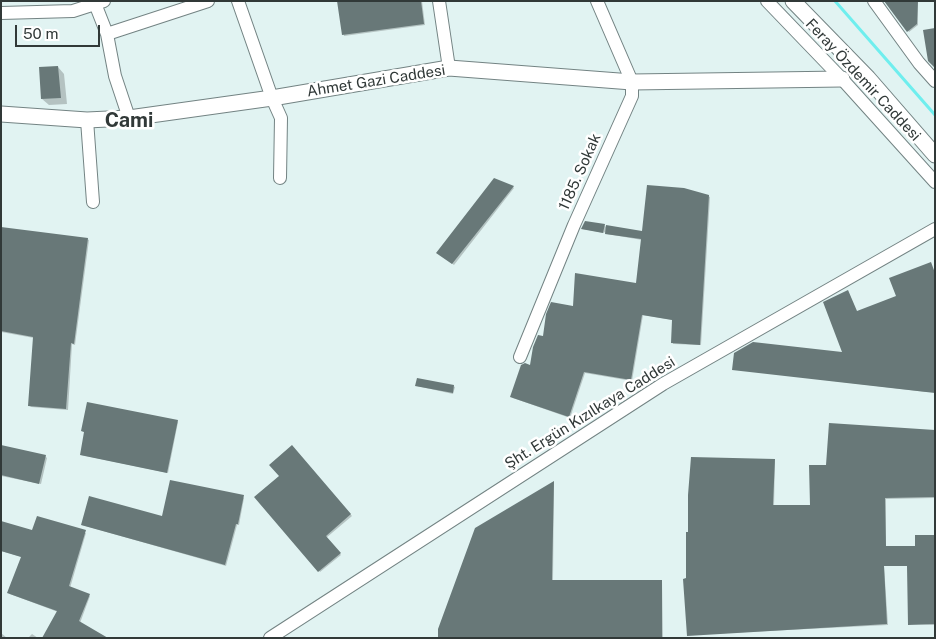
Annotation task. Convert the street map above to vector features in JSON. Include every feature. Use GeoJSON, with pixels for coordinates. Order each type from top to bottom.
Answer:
{"type":"FeatureCollection","features":[{"type":"Feature","properties":{"kind":"street"},"geometry":{"type":"LineString","coordinates":[[107,34],[208,1]]}},
{"type":"Feature","properties":{"kind":"street"},"geometry":{"type":"LineString","coordinates":[[238,1],[272,98],[281,118],[280,178]]}},
{"type":"Feature","properties":{"kind":"street"},"geometry":{"type":"LineString","coordinates":[[439,1],[449,68]]}},
{"type":"Feature","properties":{"kind":"street"},"geometry":{"type":"LineString","coordinates":[[597,1],[632,82]]}},
{"type":"Feature","properties":{"kind":"street","name":"Feray Özdemir Caddesi"},"geometry":{"type":"LineString","coordinates":[[767,1],[842,79],[935,182]]}},
{"type":"Feature","properties":{"kind":"street"},"geometry":{"type":"LineString","coordinates":[[793,1],[868,78],[935,155]]}},
{"type":"Feature","properties":{"kind":"street"},"geometry":{"type":"LineString","coordinates":[[874,1],[919,63],[935,81]]}},
{"type":"Feature","properties":{"kind":"street"},"geometry":{"type":"LineString","coordinates":[[1,13],[72,11],[98,2],[107,34],[115,76],[129,118]]}},
{"type":"Feature","properties":{"kind":"street","name":"Ahmet Gazi Caddesi"},"geometry":{"type":"LineString","coordinates":[[1,114],[88,120],[129,118],[272,98],[449,68],[632,82],[842,79]]}},
{"type":"Feature","properties":{"kind":"street","name":"1185. Sokak"},"geometry":{"type":"LineString","coordinates":[[520,357],[574,225],[632,96],[632,82]]}},
{"type":"Feature","properties":{"kind":"street"},"geometry":{"type":"LineString","coordinates":[[88,120],[93,202]]}},
{"type":"Feature","properties":{"kind":"street","name":"Şht. Ergün Kızılkaya Caddesi"},"geometry":{"type":"LineString","coordinates":[[270,638],[663,384],[935,229]]}},
{"type":"Feature","properties":{"kind":"building"},"geometry":{"type":"Polygon","coordinates":[[[337,1],[421,1],[424,24],[342,35],[337,1]]]}},
{"type":"Feature","properties":{"kind":"building"},"geometry":{"type":"Polygon","coordinates":[[[884,1],[918,1],[917,24],[907,32],[884,1]]]}},
{"type":"Feature","properties":{"kind":"building"},"geometry":{"type":"Polygon","coordinates":[[[935,28],[935,68],[928,61],[923,30],[935,28]]]}},
{"type":"Feature","properties":{"kind":"building"},"geometry":{"type":"Polygon","coordinates":[[[58,66],[61,98],[41,99],[39,67],[58,66]]]}},
{"type":"Feature","properties":{"kind":"building"},"geometry":{"type":"Polygon","coordinates":[[[494,178],[514,186],[452,264],[436,253],[494,178]]]}},
{"type":"Feature","properties":{"kind":"building"},"geometry":{"type":"Polygon","coordinates":[[[647,185],[684,188],[709,195],[700,345],[671,343],[672,320],[642,315],[631,380],[584,372],[569,417],[510,397],[521,365],[525,363],[530,365],[533,347],[538,335],[543,336],[546,314],[551,302],[573,306],[575,273],[636,283],[641,239],[605,234],[606,225],[642,231],[647,185]]]}},
{"type":"Feature","properties":{"kind":"building"},"geometry":{"type":"Polygon","coordinates":[[[585,221],[605,224],[603,233],[581,229],[585,221]]]}},
{"type":"Feature","properties":{"kind":"building"},"geometry":{"type":"Polygon","coordinates":[[[1,227],[88,238],[74,344],[71,343],[66,409],[28,406],[33,337],[1,331],[1,227]]]}},
{"type":"Feature","properties":{"kind":"building"},"geometry":{"type":"Polygon","coordinates":[[[931,262],[935,273],[935,393],[732,370],[734,353],[753,342],[842,352],[823,302],[848,290],[857,311],[896,296],[889,278],[931,262]]]}},
{"type":"Feature","properties":{"kind":"building"},"geometry":{"type":"Polygon","coordinates":[[[417,378],[454,385],[453,393],[415,386],[417,378]]]}},
{"type":"Feature","properties":{"kind":"building"},"geometry":{"type":"Polygon","coordinates":[[[87,402],[178,420],[167,473],[80,455],[84,432],[81,431],[87,402]]]}},
{"type":"Feature","properties":{"kind":"building"},"geometry":{"type":"Polygon","coordinates":[[[829,423],[935,430],[935,497],[885,498],[886,546],[915,546],[915,535],[935,535],[935,624],[908,625],[907,566],[884,566],[887,624],[687,636],[683,579],[686,578],[686,532],[688,532],[691,457],[775,459],[773,505],[810,505],[809,465],[826,465],[829,423]]]}},
{"type":"Feature","properties":{"kind":"building"},"geometry":{"type":"Polygon","coordinates":[[[1,445],[46,455],[39,484],[1,475],[1,445]]]}},
{"type":"Feature","properties":{"kind":"building"},"geometry":{"type":"Polygon","coordinates":[[[292,445],[351,514],[326,536],[341,553],[318,572],[254,497],[279,476],[269,465],[292,445]]]}},
{"type":"Feature","properties":{"kind":"building"},"geometry":{"type":"Polygon","coordinates":[[[170,480],[244,495],[238,524],[236,524],[225,565],[81,525],[89,496],[162,516],[170,480]]]}},
{"type":"Feature","properties":{"kind":"building"},"geometry":{"type":"Polygon","coordinates":[[[554,481],[552,580],[662,580],[662,638],[438,638],[438,629],[475,528],[554,481]]]}},
{"type":"Feature","properties":{"kind":"building"},"geometry":{"type":"Polygon","coordinates":[[[37,516],[86,530],[69,586],[90,594],[79,621],[108,638],[42,638],[57,611],[7,593],[21,557],[1,551],[1,521],[32,530],[37,516]]]}},
{"type":"Feature","properties":{"kind":"waterway"},"geometry":{"type":"LineString","coordinates":[[835,1],[935,115]]}},
{"type":"Feature","properties":{"kind":"district","name":"Cami"},"geometry":{"type":"Point","coordinates":[129,121]}}]}
